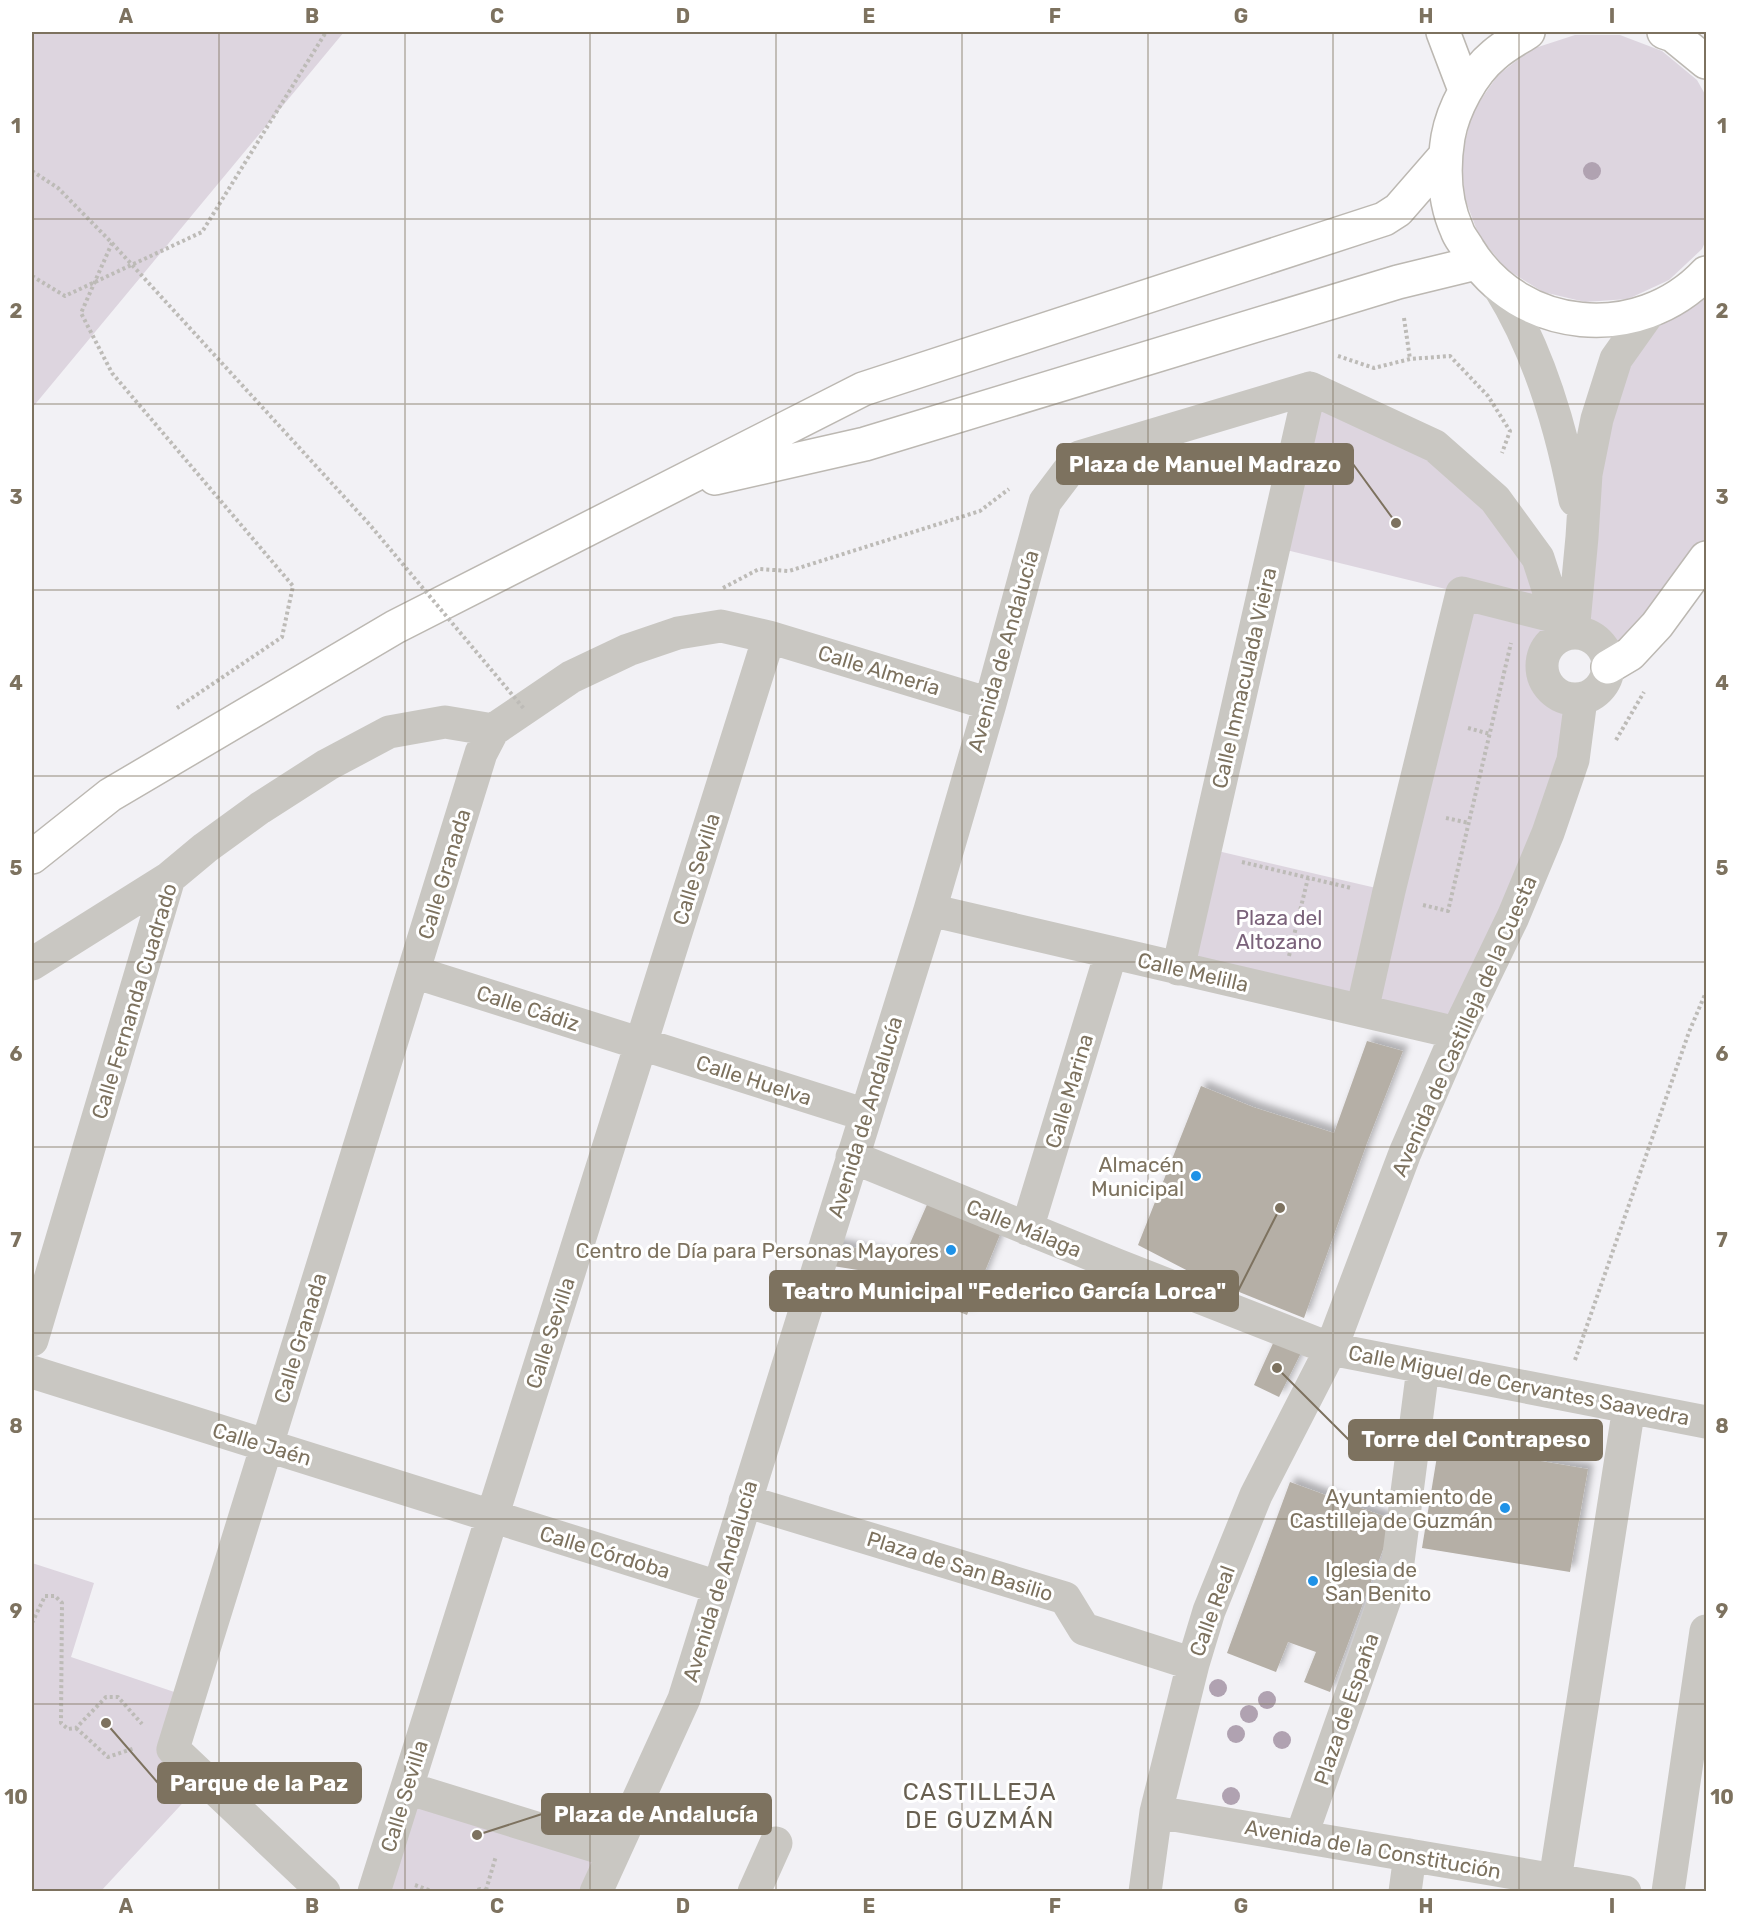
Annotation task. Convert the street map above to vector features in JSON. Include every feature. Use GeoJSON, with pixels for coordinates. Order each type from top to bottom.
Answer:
{"type":"FeatureCollection","features":[{"type":"Feature","properties":{"kind":"main road"},"geometry":{"type":"LineString","coordinates":[[1443,32],[1465,90]]}},
{"type":"Feature","properties":{"kind":"main road"},"geometry":{"type":"LineString","coordinates":[[1528,32],[1492,56],[1465,90],[1451,122],[1444,156],[1446,194],[1457,230],[1476,262],[1499,287],[1534,308],[1571,319],[1611,320],[1650,311],[1674,299],[1707,273]]}},
{"type":"Feature","properties":{"kind":"main road"},"geometry":{"type":"LineString","coordinates":[[1669,33],[1707,39]]}},
{"type":"Feature","properties":{"kind":"main road"},"geometry":{"type":"LineString","coordinates":[[1669,33],[1707,62]]}},
{"type":"Feature","properties":{"kind":"main road"},"geometry":{"type":"LineString","coordinates":[[32,857],[110,795],[395,627],[863,389],[1384,219],[1398,210],[1444,156]]}},
{"type":"Feature","properties":{"kind":"main road"},"geometry":{"type":"LineString","coordinates":[[666,489],[865,444],[1398,282],[1476,262]]}},
{"type":"Feature","properties":{"kind":"main road"},"geometry":{"type":"LineString","coordinates":[[1608,667],[1630,654],[1657,625],[1707,558]]}},
{"type":"Feature","properties":{"kind":"street"},"geometry":{"type":"LineString","coordinates":[[1499,287],[1515,313],[1540,368],[1568,461],[1582,537]]}},
{"type":"Feature","properties":{"kind":"street"},"geometry":{"type":"LineString","coordinates":[[1362,1011],[1462,593],[1519,608],[1564,628],[1594,639],[1606,656],[1608,667],[1606,678],[1592,695],[1581,699],[1560,696],[1551,690],[1545,680],[1542,659],[1564,628],[1582,537],[1586,474],[1596,419],[1617,359],[1650,311]]}},
{"type":"Feature","properties":{"kind":"street"},"geometry":{"type":"LineString","coordinates":[[1310,388],[1435,446],[1495,499],[1538,558],[1564,628]]}},
{"type":"Feature","properties":{"kind":"street","name":"Avenida de Andalucía"},"geometry":{"type":"LineString","coordinates":[[596,1892],[684,1699],[930,909],[990,704],[1045,502],[1080,457],[1310,388]]}},
{"type":"Feature","properties":{"kind":"street","name":"Calle Inmaculada Vieira"},"geometry":{"type":"LineString","coordinates":[[1178,969],[1310,388]]}},
{"type":"Feature","properties":{"kind":"street","name":"Calle Almería"},"geometry":{"type":"LineString","coordinates":[[493,730],[572,677],[628,650],[678,633],[721,626],[769,637],[990,704]]}},
{"type":"Feature","properties":{"kind":"street","name":"Calle Sevilla"},"geometry":{"type":"LineString","coordinates":[[374,1892],[769,637]]}},
{"type":"Feature","properties":{"kind":"street","name":"Avenida de Castilleja de la Cuesta"},"geometry":{"type":"LineString","coordinates":[[1331,1349],[1405,1153],[1457,1033],[1513,918],[1548,833],[1573,760],[1581,699]]}},
{"type":"Feature","properties":{"kind":"street","name":"Calle Fernanda Cuadrado"},"geometry":{"type":"LineString","coordinates":[[32,1340],[169,878],[205,848],[260,808],[327,765],[389,732],[445,722],[493,730]]}},
{"type":"Feature","properties":{"kind":"street","name":"Calle Granada"},"geometry":{"type":"LineString","coordinates":[[163,1746],[267,1445],[481,753],[493,730]]}},
{"type":"Feature","properties":{"kind":"street"},"geometry":{"type":"LineString","coordinates":[[32,964],[169,878]]}},
{"type":"Feature","properties":{"kind":"street","name":"Calle Melilla"},"geometry":{"type":"LineString","coordinates":[[930,909],[1457,1033]]}},
{"type":"Feature","properties":{"kind":"street","name":"Calle Marina"},"geometry":{"type":"LineString","coordinates":[[1027,1229],[1111,953]]}},
{"type":"Feature","properties":{"kind":"street","name":"Calle Cádiz"},"geometry":{"type":"LineString","coordinates":[[414,972],[642,1044]]}},
{"type":"Feature","properties":{"kind":"street","name":"Calle Huelva"},"geometry":{"type":"LineString","coordinates":[[642,1044],[866,1115]]}},
{"type":"Feature","properties":{"kind":"street","name":"Calle Málaga"},"geometry":{"type":"LineString","coordinates":[[852,1157],[1331,1349]]}},
{"type":"Feature","properties":{"kind":"street","name":"Calle Miguel de Cervantes Saavedra"},"geometry":{"type":"LineString","coordinates":[[1331,1349],[1707,1422]]}},
{"type":"Feature","properties":{"kind":"street","name":"Calle Real"},"geometry":{"type":"LineString","coordinates":[[1145,1892],[1156,1812],[1193,1664],[1209,1611],[1256,1495],[1331,1349]]}},
{"type":"Feature","properties":{"kind":"street","name":"Plaza de España"},"geometry":{"type":"LineString","coordinates":[[1301,1837],[1398,1562],[1423,1368]]}},
{"type":"Feature","properties":{"kind":"street","name":"Calle Jaén"},"geometry":{"type":"LineString","coordinates":[[32,1372],[492,1516]]}},
{"type":"Feature","properties":{"kind":"street"},"geometry":{"type":"LineString","coordinates":[[1555,1880],[1629,1407]]}},
{"type":"Feature","properties":{"kind":"street","name":"Plaza de San Basilio"},"geometry":{"type":"LineString","coordinates":[[746,1501],[1065,1598],[1084,1629],[1193,1664]]}},
{"type":"Feature","properties":{"kind":"street","name":"Calle Córdoba"},"geometry":{"type":"LineString","coordinates":[[492,1516],[718,1587]]}},
{"type":"Feature","properties":{"kind":"street"},"geometry":{"type":"LineString","coordinates":[[1668,1892],[1707,1631]]}},
{"type":"Feature","properties":{"kind":"street"},"geometry":{"type":"LineString","coordinates":[[163,1746],[324,1892]]}},
{"type":"Feature","properties":{"kind":"street"},"geometry":{"type":"LineString","coordinates":[[407,1788],[614,1852]]}},
{"type":"Feature","properties":{"kind":"street","name":"Avenida de la Constitución"},"geometry":{"type":"LineString","coordinates":[[1156,1812],[1625,1892]]}},
{"type":"Feature","properties":{"kind":"street"},"geometry":{"type":"LineString","coordinates":[[754,1892],[776,1843]]}},
{"type":"Feature","properties":{"kind":"street"},"geometry":{"type":"LineString","coordinates":[[1405,1892],[1410,1855]]}},
{"type":"Feature","properties":{"kind":"path"},"geometry":{"type":"LineString","coordinates":[[32,276],[65,296],[202,232],[326,32]]}},
{"type":"Feature","properties":{"kind":"path"},"geometry":{"type":"LineString","coordinates":[[32,171],[57,188],[112,243],[370,525],[525,710]]}},
{"type":"Feature","properties":{"kind":"path"},"geometry":{"type":"LineString","coordinates":[[112,243],[81,313],[112,374],[293,586],[282,637],[176,709]]}},
{"type":"Feature","properties":{"kind":"path"},"geometry":{"type":"LineString","coordinates":[[1204,853],[1448,911],[1519,608]]}},
{"type":"Feature","properties":{"kind":"path"},"geometry":{"type":"LineString","coordinates":[[1612,747],[1646,688]]}},
{"type":"Feature","properties":{"kind":"path"},"geometry":{"type":"LineString","coordinates":[[1281,993],[1308,878]]}},
{"type":"Feature","properties":{"kind":"path"},"geometry":{"type":"LineString","coordinates":[[1564,1395],[1570,1372],[1685,1043],[1707,992]]}},
{"type":"Feature","properties":{"kind":"path"},"geometry":{"type":"LineString","coordinates":[[32,1623],[45,1596],[55,1596],[62,1603],[61,1723],[68,1729],[76,1728],[106,1697],[118,1697],[163,1746]]}},
{"type":"Feature","properties":{"kind":"path"},"geometry":{"type":"LineString","coordinates":[[76,1728],[108,1756],[163,1746]]}},
{"type":"Feature","properties":{"kind":"path"},"geometry":{"type":"LineString","coordinates":[[472,1892],[480,1889],[490,1892]]}},
{"type":"Feature","properties":{"kind":"green space"},"geometry":{"type":"Polygon","coordinates":[[[32,32],[344,32],[32,408],[32,32]]]}},
{"type":"Feature","properties":{"kind":"green space"},"geometry":{"type":"Polygon","coordinates":[[[1575,35],[1620,35],[1662,51],[1697,80],[1706,96],[1706,240],[1702,249],[1669,280],[1628,299],[1585,302],[1543,292],[1506,269],[1479,236],[1464,196],[1462,153],[1473,111],[1498,75],[1532,49],[1575,35]]]}},
{"type":"Feature","properties":{"kind":"green space"},"geometry":{"type":"Polygon","coordinates":[[[1706,273],[1706,558],[1606,656],[1597,644],[1584,635],[1582,537],[1616,359],[1706,273]]]}},
{"type":"Feature","properties":{"kind":"green space","name":"Plaza del Altozano"},"geometry":{"type":"Polygon","coordinates":[[[1310,388],[1435,446],[1538,558],[1553,641],[1543,662],[1545,681],[1558,694],[1581,699],[1457,1033],[1178,969],[1205,848],[1389,891],[1462,593],[1274,547],[1310,388]]]}},
{"type":"Feature","properties":{"kind":"green space"},"geometry":{"type":"Polygon","coordinates":[[[32,1563],[94,1583],[71,1657],[189,1697],[173,1749],[205,1779],[101,1891],[32,1891],[32,1563]]]}},
{"type":"Feature","properties":{"kind":"green space"},"geometry":{"type":"Polygon","coordinates":[[[407,1788],[614,1852],[596,1891],[374,1892],[407,1788]]]}},
{"type":"Feature","properties":{"kind":"building"},"geometry":{"type":"Polygon","coordinates":[[[1367,1041],[1403,1051],[1304,1318],[1192,1273],[1138,1245],[1201,1086],[1253,1107],[1334,1133],[1367,1041]]]}},
{"type":"Feature","properties":{"kind":"building","name":"Centro de Día para Personas Mayores"},"geometry":{"type":"Polygon","coordinates":[[[933,1191],[1006,1220],[967,1315],[893,1285],[896,1276],[820,1264],[826,1242],[904,1257],[933,1191]]]}},
{"type":"Feature","properties":{"kind":"building"},"geometry":{"type":"Polygon","coordinates":[[[1275,1339],[1302,1351],[1279,1397],[1254,1385],[1275,1339]]]}},
{"type":"Feature","properties":{"kind":"building","name":"Ayuntamiento de Castilleja de Guzmán"},"geometry":{"type":"Polygon","coordinates":[[[1439,1444],[1588,1469],[1570,1572],[1422,1548],[1439,1444]]]}},
{"type":"Feature","properties":{"kind":"building","name":"Iglesia de San Benito"},"geometry":{"type":"Polygon","coordinates":[[[1290,1482],[1394,1520],[1330,1692],[1304,1682],[1316,1652],[1288,1642],[1276,1672],[1227,1653],[1290,1482]]]}},
{"type":"Feature","properties":{"kind":"place","name":"Plaza de Manuel Madrazo"},"geometry":{"type":"Point","coordinates":[1396,523]}},
{"type":"Feature","properties":{"kind":"place","name":"Almacén Municipal"},"geometry":{"type":"Point","coordinates":[1196,1176]}},
{"type":"Feature","properties":{"kind":"place","name":"Teatro Municipal \"Federico García Lorca\""},"geometry":{"type":"Point","coordinates":[1280,1208]}},
{"type":"Feature","properties":{"kind":"place","name":"Centro de Día para Personas Mayores"},"geometry":{"type":"Point","coordinates":[951,1250]}},
{"type":"Feature","properties":{"kind":"place","name":"Torre del Contrapeso"},"geometry":{"type":"Point","coordinates":[1277,1368]}},
{"type":"Feature","properties":{"kind":"place","name":"Ayuntamiento de Castilleja de Guzmán"},"geometry":{"type":"Point","coordinates":[1505,1508]}},
{"type":"Feature","properties":{"kind":"place","name":"Iglesia de San Benito"},"geometry":{"type":"Point","coordinates":[1313,1581]}},
{"type":"Feature","properties":{"kind":"place","name":"Parque de la Paz"},"geometry":{"type":"Point","coordinates":[106,1723]}},
{"type":"Feature","properties":{"kind":"place","name":"Plaza de Andalucía"},"geometry":{"type":"Point","coordinates":[477,1835]}},
{"type":"Feature","properties":{"kind":"district","name":"CASTILLEJA DE GUZMÁN"},"geometry":{"type":"Point","coordinates":[980,1806]}}]}
